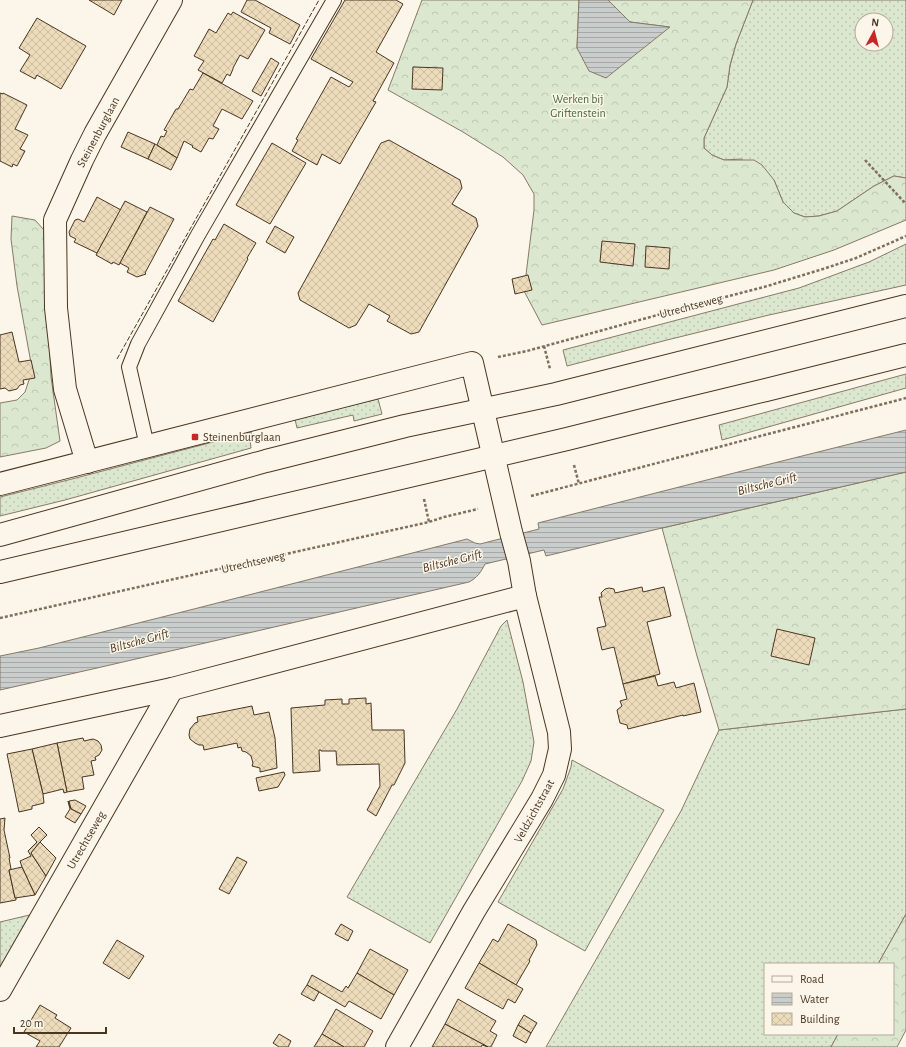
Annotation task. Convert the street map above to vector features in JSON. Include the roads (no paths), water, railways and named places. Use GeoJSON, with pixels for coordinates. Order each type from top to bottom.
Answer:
{"type":"FeatureCollection","features":[{"type":"Feature","properties":{"kind":"street","name":"Steinenburglaan"},"geometry":{"type":"LineString","coordinates":[[87,462],[65,389],[56,308],[55,220],[95,134],[171,0]]}},
{"type":"Feature","properties":{"kind":"street"},"geometry":{"type":"LineString","coordinates":[[0,535],[266,461],[405,426],[556,394],[906,306]]}},
{"type":"Feature","properties":{"kind":"street"},"geometry":{"type":"LineString","coordinates":[[0,572],[568,439],[906,355]]}},
{"type":"Feature","properties":{"kind":"street"},"geometry":{"type":"LineString","coordinates":[[0,484],[472,363],[494,456]]}},
{"type":"Feature","properties":{"kind":"street","name":"Veldzichtstraat"},"geometry":{"type":"LineString","coordinates":[[397,1047],[474,911],[542,799],[554,775],[560,750],[560,732],[525,596],[519,561],[494,456]]}},
{"type":"Feature","properties":{"kind":"street"},"geometry":{"type":"LineString","coordinates":[[0,726],[172,689],[525,596]]}},
{"type":"Feature","properties":{"kind":"street","name":"Utrechtseweg"},"geometry":{"type":"LineString","coordinates":[[0,990],[172,689]]}},
{"type":"Feature","properties":{"kind":"lane"},"geometry":{"type":"LineString","coordinates":[[147,446],[129,367],[138,344],[198,235],[334,0]]}},
{"type":"Feature","properties":{"kind":"water"},"geometry":{"type":"Polygon","coordinates":[[[579,0],[608,0],[630,22],[670,27],[606,78],[589,71],[577,48],[579,0]]]}},
{"type":"Feature","properties":{"kind":"water","name":"Biltsche Grift"},"geometry":{"type":"Polygon","coordinates":[[[906,430],[906,472],[546,556],[544,550],[485,564],[474,579],[469,582],[0,690],[0,656],[39,648],[467,539],[480,544],[539,529],[538,523],[906,430]]]}},
{"type":"Feature","properties":{"kind":"place","name":"Steinenburglaan"},"geometry":{"type":"Point","coordinates":[195,437]}},
{"type":"Feature","properties":{"kind":"park label","name":"Werken bij Griftenstein"},"geometry":{"type":"Point","coordinates":[578,106]}}]}
